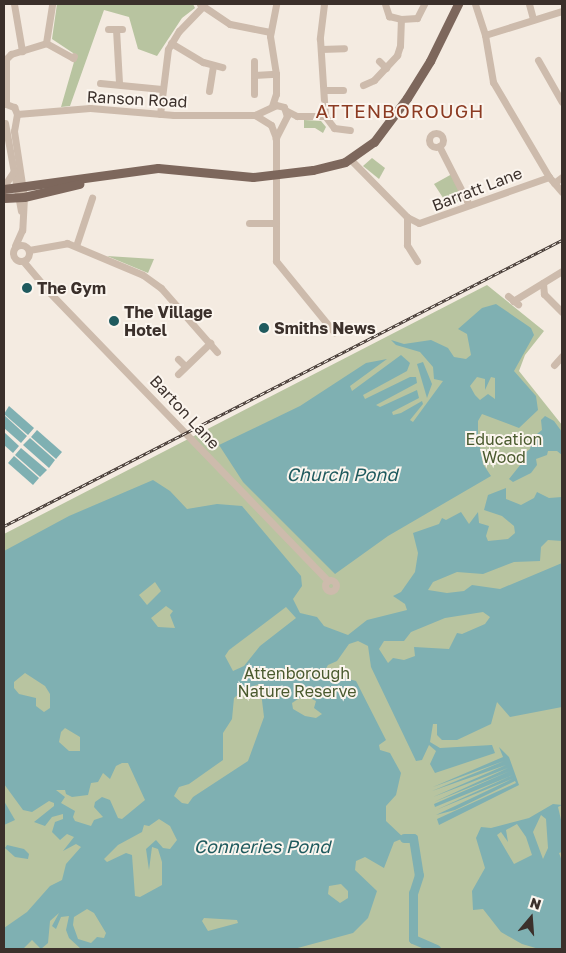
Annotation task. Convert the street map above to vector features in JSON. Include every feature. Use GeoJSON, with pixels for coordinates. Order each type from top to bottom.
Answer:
{"type":"FeatureCollection","features":[{"type":"Feature","properties":{"kind":"main road"},"geometry":{"type":"LineString","coordinates":[[446,29],[453,4]]}},
{"type":"Feature","properties":{"kind":"main road"},"geometry":{"type":"LineString","coordinates":[[4,198],[98,178],[158,168],[235,177],[276,176],[321,169],[350,160],[374,142],[387,125],[430,61],[458,4]]}},
{"type":"Feature","properties":{"kind":"main road"},"geometry":{"type":"LineString","coordinates":[[4,188],[21,193]]}},
{"type":"Feature","properties":{"kind":"street"},"geometry":{"type":"LineString","coordinates":[[14,4],[22,51]]}},
{"type":"Feature","properties":{"kind":"street"},"geometry":{"type":"LineString","coordinates":[[46,43],[52,4]]}},
{"type":"Feature","properties":{"kind":"street"},"geometry":{"type":"LineString","coordinates":[[276,4],[270,32],[276,74],[276,94],[269,122],[276,138],[276,262],[334,332]]}},
{"type":"Feature","properties":{"kind":"street"},"geometry":{"type":"LineString","coordinates":[[324,4],[321,49],[326,116],[330,125],[340,133],[350,130]]}},
{"type":"Feature","properties":{"kind":"street"},"geometry":{"type":"LineString","coordinates":[[385,4],[387,15],[401,19],[417,18],[424,4]]}},
{"type":"Feature","properties":{"kind":"street"},"geometry":{"type":"LineString","coordinates":[[475,4],[485,35],[490,76],[549,177],[562,192]]}},
{"type":"Feature","properties":{"kind":"street"},"geometry":{"type":"LineString","coordinates":[[529,4],[532,19]]}},
{"type":"Feature","properties":{"kind":"street"},"geometry":{"type":"LineString","coordinates":[[160,114],[162,88],[171,43],[201,5],[230,24],[270,32]]}},
{"type":"Feature","properties":{"kind":"street"},"geometry":{"type":"LineString","coordinates":[[485,35],[562,11]]}},
{"type":"Feature","properties":{"kind":"street"},"geometry":{"type":"LineString","coordinates":[[363,85],[374,80],[386,68],[400,48],[401,19]]}},
{"type":"Feature","properties":{"kind":"street"},"geometry":{"type":"LineString","coordinates":[[108,29],[119,29],[119,83]]}},
{"type":"Feature","properties":{"kind":"street"},"geometry":{"type":"LineString","coordinates":[[74,56],[73,58],[46,43],[9,55],[5,61],[5,105],[14,107],[16,117],[23,216],[22,230],[15,246],[27,248],[57,243],[76,246],[148,278],[218,352]]}},
{"type":"Feature","properties":{"kind":"street"},"geometry":{"type":"LineString","coordinates":[[171,43],[213,66],[222,67]]}},
{"type":"Feature","properties":{"kind":"street"},"geometry":{"type":"LineString","coordinates":[[321,49],[344,48]]}},
{"type":"Feature","properties":{"kind":"street"},"geometry":{"type":"LineString","coordinates":[[538,60],[562,102]]}},
{"type":"Feature","properties":{"kind":"street"},"geometry":{"type":"LineString","coordinates":[[254,61],[254,94]]}},
{"type":"Feature","properties":{"kind":"street"},"geometry":{"type":"LineString","coordinates":[[379,61],[386,68]]}},
{"type":"Feature","properties":{"kind":"street"},"geometry":{"type":"LineString","coordinates":[[212,88],[213,66]]}},
{"type":"Feature","properties":{"kind":"street"},"geometry":{"type":"LineString","coordinates":[[254,75],[276,74]]}},
{"type":"Feature","properties":{"kind":"street"},"geometry":{"type":"LineString","coordinates":[[98,83],[119,83],[162,88]]}},
{"type":"Feature","properties":{"kind":"street"},"geometry":{"type":"LineString","coordinates":[[325,90],[343,90]]}},
{"type":"Feature","properties":{"kind":"street","name":"Ranson Road"},"geometry":{"type":"LineString","coordinates":[[4,123],[16,117],[90,108],[160,114],[255,115],[273,108]]}},
{"type":"Feature","properties":{"kind":"street"},"geometry":{"type":"LineString","coordinates":[[273,108],[287,115],[326,116]]}},
{"type":"Feature","properties":{"kind":"street","name":"Ranson Road"},"geometry":{"type":"LineString","coordinates":[[255,115],[269,122],[282,125]]}},
{"type":"Feature","properties":{"kind":"street"},"geometry":{"type":"LineString","coordinates":[[276,138],[287,115]]}},
{"type":"Feature","properties":{"kind":"street"},"geometry":{"type":"LineString","coordinates":[[4,123],[14,171],[21,193]]}},
{"type":"Feature","properties":{"kind":"street"},"geometry":{"type":"LineString","coordinates":[[440,146],[469,205]]}},
{"type":"Feature","properties":{"kind":"street","name":"Barratt Lane"},"geometry":{"type":"LineString","coordinates":[[350,160],[407,217],[415,222],[425,223],[469,205],[549,177]]}},
{"type":"Feature","properties":{"kind":"street"},"geometry":{"type":"LineString","coordinates":[[4,188],[14,171]]}},
{"type":"Feature","properties":{"kind":"street"},"geometry":{"type":"LineString","coordinates":[[554,183],[562,177]]}},
{"type":"Feature","properties":{"kind":"street"},"geometry":{"type":"LineString","coordinates":[[76,246],[92,198]]}},
{"type":"Feature","properties":{"kind":"street"},"geometry":{"type":"LineString","coordinates":[[407,217],[407,245],[417,261]]}},
{"type":"Feature","properties":{"kind":"street"},"geometry":{"type":"LineString","coordinates":[[408,227],[415,222]]}},
{"type":"Feature","properties":{"kind":"street"},"geometry":{"type":"LineString","coordinates":[[249,223],[276,223]]}},
{"type":"Feature","properties":{"kind":"street"},"geometry":{"type":"LineString","coordinates":[[22,230],[27,248],[24,261]]}},
{"type":"Feature","properties":{"kind":"street","name":"Barton Lane"},"geometry":{"type":"LineString","coordinates":[[15,246],[13,256],[24,261],[50,293],[328,581]]}},
{"type":"Feature","properties":{"kind":"street"},"geometry":{"type":"LineString","coordinates":[[513,300],[543,284],[562,271]]}},
{"type":"Feature","properties":{"kind":"street"},"geometry":{"type":"LineString","coordinates":[[543,284],[544,294],[562,312]]}},
{"type":"Feature","properties":{"kind":"street"},"geometry":{"type":"LineString","coordinates":[[178,374],[210,343]]}},
{"type":"Feature","properties":{"kind":"street"},"geometry":{"type":"LineString","coordinates":[[554,365],[562,356]]}},
{"type":"Feature","properties":{"kind":"street"},"geometry":{"type":"LineString","coordinates":[[178,359],[186,366]]}},
{"type":"Feature","properties":{"kind":"green space"},"geometry":{"type":"Polygon","coordinates":[[[57,4],[193,4],[195,8],[182,18],[157,56],[138,49],[129,17],[104,10],[70,106],[61,107],[76,55],[52,39],[57,4]]]}},
{"type":"Feature","properties":{"kind":"green space"},"geometry":{"type":"Polygon","coordinates":[[[304,120],[321,121],[326,127],[323,133],[315,128],[304,128],[304,120]]]}},
{"type":"Feature","properties":{"kind":"green space"},"geometry":{"type":"Polygon","coordinates":[[[372,158],[385,168],[379,179],[363,166],[372,158]]]}},
{"type":"Feature","properties":{"kind":"green space"},"geometry":{"type":"Polygon","coordinates":[[[452,174],[462,193],[456,204],[449,207],[434,184],[452,174]]]}},
{"type":"Feature","properties":{"kind":"green space"},"geometry":{"type":"Polygon","coordinates":[[[107,256],[154,259],[148,273],[107,256]]]}},
{"type":"Feature","properties":{"kind":"green space","name":"Attenborough Nature Reserve"},"geometry":{"type":"Polygon","coordinates":[[[487,285],[544,331],[525,355],[519,371],[562,425],[562,949],[4,949],[4,534],[487,285]]]}},
{"type":"Feature","properties":{"kind":"water","name":"Church Pond"},"geometry":{"type":"Polygon","coordinates":[[[496,304],[531,328],[534,335],[514,371],[536,396],[538,410],[519,428],[482,414],[478,421],[478,435],[483,464],[491,476],[388,536],[335,574],[243,482],[219,445],[300,406],[366,363],[387,359],[350,386],[352,391],[401,355],[410,363],[407,371],[363,395],[365,399],[410,377],[416,377],[417,383],[376,405],[380,407],[417,390],[419,398],[392,412],[393,415],[401,413],[422,401],[423,404],[410,420],[413,422],[443,381],[434,379],[433,367],[420,352],[396,345],[391,340],[404,344],[431,340],[448,348],[454,357],[466,359],[471,355],[467,334],[458,329],[482,308],[496,304]],[[477,377],[470,386],[480,400],[488,394],[495,399],[495,378],[491,377],[485,390],[485,379],[477,377]]]}},
{"type":"Feature","properties":{"kind":"water"},"geometry":{"type":"Polygon","coordinates":[[[423,362],[432,384],[427,398],[417,364],[423,362]]]}},
{"type":"Feature","properties":{"kind":"water"},"geometry":{"type":"Polygon","coordinates":[[[9,406],[34,428],[28,435],[4,414],[9,406]]]}},
{"type":"Feature","properties":{"kind":"water"},"geometry":{"type":"Polygon","coordinates":[[[4,415],[27,436],[21,443],[4,428],[4,415]]]}},
{"type":"Feature","properties":{"kind":"water"},"geometry":{"type":"Polygon","coordinates":[[[545,416],[554,421],[562,432],[562,455],[557,451],[548,451],[547,455],[536,459],[537,465],[531,473],[513,482],[509,479],[525,459],[525,453],[530,449],[533,437],[542,430],[541,420],[545,416]]]}},
{"type":"Feature","properties":{"kind":"water"},"geometry":{"type":"Polygon","coordinates":[[[37,430],[62,452],[56,459],[31,437],[37,430]]]}},
{"type":"Feature","properties":{"kind":"water"},"geometry":{"type":"Polygon","coordinates":[[[4,432],[19,446],[13,453],[4,445],[4,432]]]}},
{"type":"Feature","properties":{"kind":"water"},"geometry":{"type":"Polygon","coordinates":[[[30,438],[55,460],[49,468],[23,445],[30,438]]]}},
{"type":"Feature","properties":{"kind":"water"},"geometry":{"type":"Polygon","coordinates":[[[21,448],[47,470],[40,477],[15,455],[21,448]]]}},
{"type":"Feature","properties":{"kind":"water"},"geometry":{"type":"Polygon","coordinates":[[[14,456],[39,478],[33,485],[8,463],[14,456]]]}},
{"type":"Feature","properties":{"kind":"water","name":"Conneries Pond"},"geometry":{"type":"Polygon","coordinates":[[[153,480],[170,491],[187,509],[217,504],[242,506],[301,576],[302,586],[293,599],[300,613],[317,617],[324,626],[348,635],[367,620],[407,610],[405,604],[393,596],[401,592],[415,572],[418,553],[413,533],[439,524],[442,518],[446,520],[461,512],[469,524],[478,512],[479,523],[489,526],[486,536],[488,541],[508,539],[515,533],[514,526],[502,516],[484,510],[488,495],[506,488],[506,499],[521,505],[534,498],[537,492],[549,498],[562,497],[562,541],[548,540],[541,547],[540,561],[514,562],[483,574],[457,572],[433,582],[428,590],[447,593],[464,591],[472,585],[500,589],[562,563],[562,707],[510,717],[497,702],[491,724],[457,740],[442,740],[437,735],[437,724],[433,724],[430,742],[440,748],[492,745],[495,753],[435,773],[430,764],[436,751],[429,745],[422,760],[416,761],[371,667],[368,646],[358,641],[349,644],[337,661],[328,665],[324,672],[334,679],[339,677],[341,681],[345,678],[356,681],[386,740],[379,745],[380,750],[390,753],[401,773],[396,795],[386,806],[386,821],[404,838],[394,842],[384,868],[365,857],[356,861],[355,870],[377,891],[368,918],[353,933],[294,949],[81,949],[69,938],[66,930],[69,916],[61,917],[56,929],[52,926],[59,913],[50,921],[48,943],[41,949],[32,940],[23,949],[4,949],[4,928],[27,912],[50,886],[62,880],[66,864],[81,847],[76,844],[63,851],[74,837],[67,834],[60,840],[52,832],[55,822],[63,819],[63,814],[52,817],[45,826],[34,822],[54,806],[54,803],[49,801],[32,812],[23,810],[4,784],[4,551],[69,516],[153,480]],[[155,582],[139,595],[147,605],[161,591],[155,582]],[[166,606],[151,618],[158,627],[175,628],[170,615],[173,611],[166,606]],[[286,607],[229,650],[225,656],[233,671],[244,666],[260,646],[296,618],[286,607]],[[483,612],[445,618],[411,632],[404,641],[384,641],[379,649],[388,663],[393,658],[404,660],[415,656],[414,647],[449,649],[457,633],[462,634],[485,624],[490,617],[483,612]],[[25,673],[14,682],[14,688],[19,694],[36,698],[36,706],[44,712],[50,708],[50,694],[45,686],[25,673]],[[260,684],[246,688],[234,698],[232,719],[223,733],[223,760],[189,784],[179,787],[174,796],[182,803],[188,804],[193,797],[248,761],[264,717],[260,684]],[[304,695],[292,703],[293,709],[305,716],[316,718],[322,714],[314,708],[316,701],[304,695]],[[65,728],[61,732],[59,742],[69,751],[80,751],[80,737],[65,728]],[[128,763],[116,766],[110,779],[103,773],[98,782],[91,783],[88,795],[72,797],[66,794],[65,790],[56,790],[65,797],[61,803],[75,811],[73,817],[75,821],[91,826],[94,820],[103,817],[94,807],[95,802],[102,797],[110,800],[118,818],[122,819],[145,800],[128,763]],[[159,819],[149,826],[144,825],[142,832],[118,845],[104,859],[107,862],[126,853],[132,855],[135,896],[140,897],[162,885],[162,862],[158,849],[152,847],[149,870],[146,849],[156,840],[163,848],[170,849],[177,840],[170,826],[159,819]],[[341,884],[329,886],[328,894],[340,903],[348,898],[348,891],[341,884]],[[87,909],[74,917],[73,925],[78,939],[91,943],[97,937],[104,938],[106,933],[94,913],[87,909]],[[204,918],[202,921],[208,931],[238,923],[237,920],[204,918]]]}},
{"type":"Feature","properties":{"kind":"water"},"geometry":{"type":"Polygon","coordinates":[[[499,747],[509,757],[519,785],[439,825],[437,819],[516,783],[515,781],[455,810],[436,815],[514,778],[436,810],[513,775],[435,807],[434,804],[510,771],[434,802],[508,768],[433,797],[506,765],[432,791],[504,761],[433,787],[503,757],[499,747]]]}},
{"type":"Feature","properties":{"kind":"water"},"geometry":{"type":"Polygon","coordinates":[[[4,801],[15,820],[4,825],[4,801]]]}},
{"type":"Feature","properties":{"kind":"water"},"geometry":{"type":"Polygon","coordinates":[[[553,804],[562,805],[558,807],[562,824],[562,852],[559,853],[562,861],[562,949],[539,949],[522,944],[501,932],[483,909],[473,910],[472,891],[485,868],[476,838],[481,827],[491,828],[529,818],[553,804]],[[541,815],[533,832],[543,859],[548,848],[546,819],[541,815]],[[517,824],[506,830],[508,842],[501,832],[497,835],[514,864],[532,855],[526,837],[517,824]]]}},
{"type":"Feature","properties":{"kind":"water"},"geometry":{"type":"Polygon","coordinates":[[[7,845],[24,849],[29,854],[28,859],[15,857],[5,848],[7,845]]]}},
{"type":"Feature","properties":{"kind":"waterway"},"geometry":{"type":"LineString","coordinates":[[404,838],[413,838],[419,875],[413,893],[413,939],[436,949]]}},
{"type":"Feature","properties":{"kind":"railway"},"geometry":{"type":"LineString","coordinates":[[4,526],[562,240]]}},
{"type":"Feature","properties":{"kind":"place","name":"The Gym"},"geometry":{"type":"Point","coordinates":[27,288]}},
{"type":"Feature","properties":{"kind":"place","name":"The Village Hotel"},"geometry":{"type":"Point","coordinates":[114,321]}},
{"type":"Feature","properties":{"kind":"place","name":"Smiths News"},"geometry":{"type":"Point","coordinates":[264,328]}},
{"type":"Feature","properties":{"kind":"district","name":"ATTENBOROUGH"},"geometry":{"type":"Point","coordinates":[400,111]}},
{"type":"Feature","properties":{"kind":"park label","name":"Education Wood"},"geometry":{"type":"Point","coordinates":[504,448]}}]}
